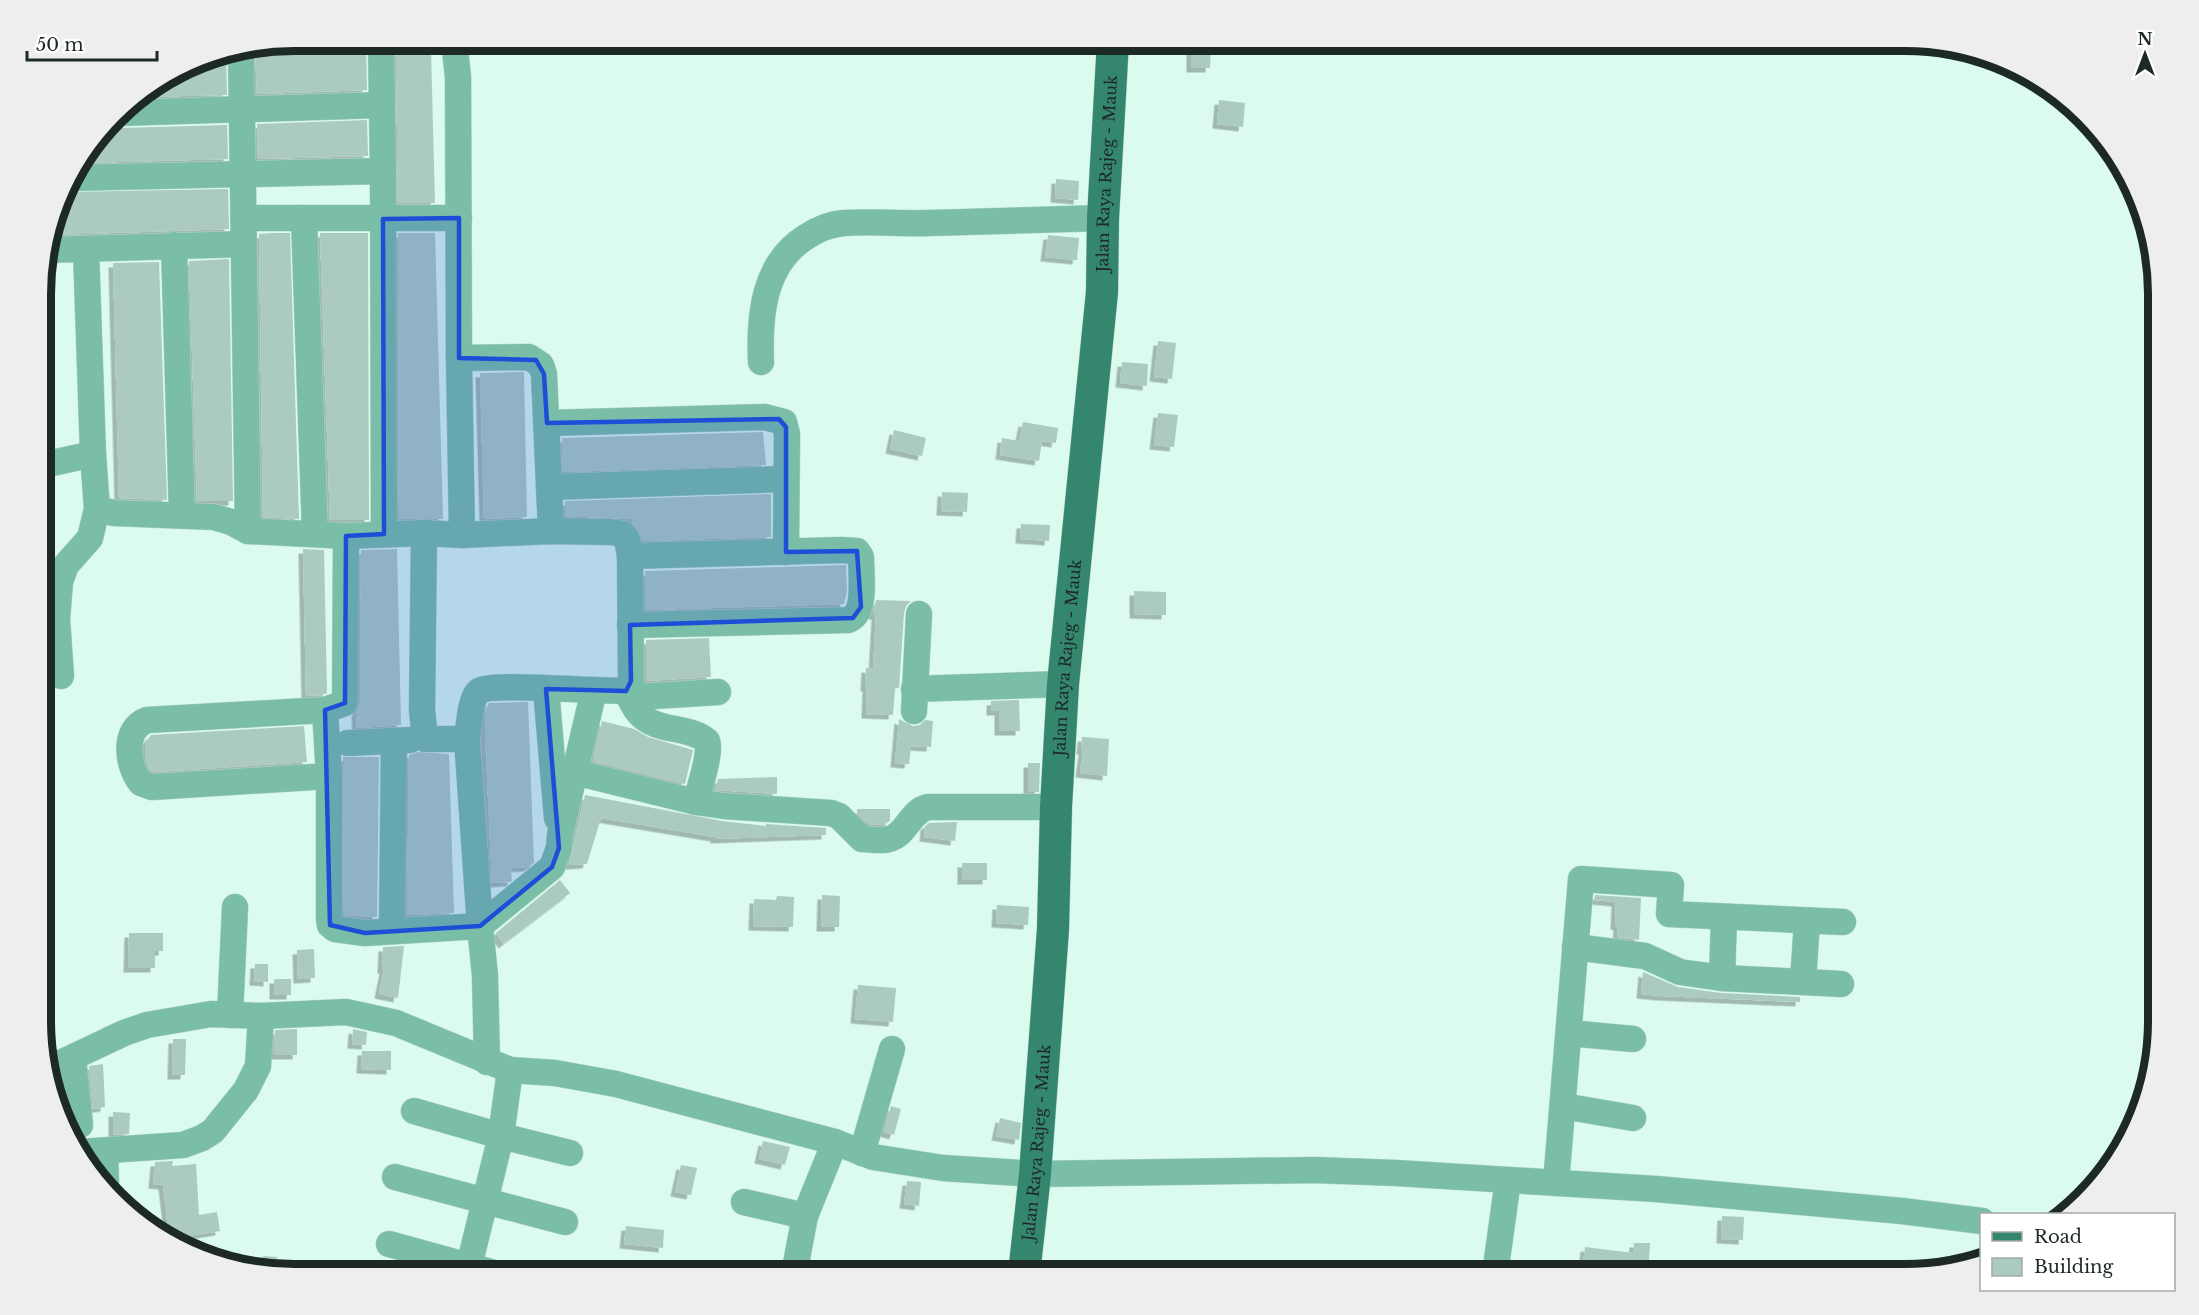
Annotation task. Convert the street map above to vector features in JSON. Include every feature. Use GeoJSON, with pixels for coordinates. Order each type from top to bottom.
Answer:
{"type":"FeatureCollection","features":[{"type":"Feature","properties":{"kind":"main road","name":"Jalan Raya Rajeg - Mauk"},"geometry":{"type":"LineString","coordinates":[[1025,1264],[1035,1174],[1053,928],[1056,807],[1063,684],[1102,292],[1103,218],[1112,51]]}},
{"type":"Feature","properties":{"kind":"street"},"geometry":{"type":"LineString","coordinates":[[381,51],[384,534]]}},
{"type":"Feature","properties":{"kind":"street"},"geometry":{"type":"LineString","coordinates":[[454,51],[458,77],[462,535]]}},
{"type":"Feature","properties":{"kind":"street"},"geometry":{"type":"LineString","coordinates":[[241,57],[248,531]]}},
{"type":"Feature","properties":{"kind":"street"},"geometry":{"type":"LineString","coordinates":[[132,112],[382,105]]}},
{"type":"Feature","properties":{"kind":"street"},"geometry":{"type":"LineString","coordinates":[[81,178],[383,171]]}},
{"type":"Feature","properties":{"kind":"street"},"geometry":{"type":"LineString","coordinates":[[244,218],[459,218]]}},
{"type":"Feature","properties":{"kind":"street"},"geometry":{"type":"LineString","coordinates":[[304,218],[315,533]]}},
{"type":"Feature","properties":{"kind":"street"},"geometry":{"type":"LineString","coordinates":[[761,362],[760,329],[770,278],[781,259],[794,244],[827,226],[843,223],[1103,218]]}},
{"type":"Feature","properties":{"kind":"street"},"geometry":{"type":"LineString","coordinates":[[55,250],[244,244]]}},
{"type":"Feature","properties":{"kind":"street"},"geometry":{"type":"LineString","coordinates":[[174,245],[182,515]]}},
{"type":"Feature","properties":{"kind":"street"},"geometry":{"type":"LineString","coordinates":[[61,676],[57,620],[60,582],[66,565],[90,538],[97,509],[86,249]]}},
{"type":"Feature","properties":{"kind":"street"},"geometry":{"type":"LineString","coordinates":[[459,358],[529,357],[541,365],[544,374],[547,423],[551,531]]}},
{"type":"Feature","properties":{"kind":"street"},"geometry":{"type":"LineString","coordinates":[[547,423],[772,418],[784,422],[786,428],[786,552]]}},
{"type":"Feature","properties":{"kind":"street"},"geometry":{"type":"LineString","coordinates":[[51,463],[93,454]]}},
{"type":"Feature","properties":{"kind":"street"},"geometry":{"type":"LineString","coordinates":[[549,487],[785,479]]}},
{"type":"Feature","properties":{"kind":"street"},"geometry":{"type":"LineString","coordinates":[[97,509],[114,513],[214,517],[231,522],[248,531],[346,536],[424,533],[462,535],[551,531],[623,534],[630,545],[629,696],[636,711],[651,722],[697,735],[708,741],[710,751],[702,773],[696,802]]}},
{"type":"Feature","properties":{"kind":"street"},"geometry":{"type":"LineString","coordinates":[[424,533],[422,710],[425,739]]}},
{"type":"Feature","properties":{"kind":"street"},"geometry":{"type":"LineString","coordinates":[[346,536],[335,707],[337,744],[329,776],[329,919],[330,925],[335,929],[365,933],[480,926],[552,867],[559,848],[594,690]]}},
{"type":"Feature","properties":{"kind":"street"},"geometry":{"type":"LineString","coordinates":[[630,556],[841,550],[860,552],[861,557],[861,607],[853,618],[630,625]]}},
{"type":"Feature","properties":{"kind":"street"},"geometry":{"type":"LineString","coordinates":[[919,614],[914,700],[1063,684]]}},
{"type":"Feature","properties":{"kind":"street"},"geometry":{"type":"LineString","coordinates":[[469,1264],[501,1136],[499,1066],[480,926],[467,740],[475,695],[482,688],[500,687],[594,690],[638,697],[718,692]]}},
{"type":"Feature","properties":{"kind":"street"},"geometry":{"type":"LineString","coordinates":[[546,689],[554,796],[560,836]]}},
{"type":"Feature","properties":{"kind":"street"},"geometry":{"type":"LineString","coordinates":[[329,776],[152,787],[141,783],[136,778],[132,768],[130,745],[134,728],[140,723],[157,718],[335,707]]}},
{"type":"Feature","properties":{"kind":"street"},"geometry":{"type":"LineString","coordinates":[[337,744],[425,739],[467,740]]}},
{"type":"Feature","properties":{"kind":"street"},"geometry":{"type":"LineString","coordinates":[[392,932],[394,741]]}},
{"type":"Feature","properties":{"kind":"street"},"geometry":{"type":"LineString","coordinates":[[574,772],[696,802],[831,813],[839,816],[862,839],[885,840],[900,832],[917,812],[928,807],[1056,807]]}},
{"type":"Feature","properties":{"kind":"street"},"geometry":{"type":"LineString","coordinates":[[1556,1183],[1581,879],[1671,885],[1670,914],[1842,922]]}},
{"type":"Feature","properties":{"kind":"street"},"geometry":{"type":"LineString","coordinates":[[230,1015],[236,907]]}},
{"type":"Feature","properties":{"kind":"street"},"geometry":{"type":"LineString","coordinates":[[1722,978],[1724,917]]}},
{"type":"Feature","properties":{"kind":"street"},"geometry":{"type":"LineString","coordinates":[[1803,982],[1807,921]]}},
{"type":"Feature","properties":{"kind":"street"},"geometry":{"type":"LineString","coordinates":[[1575,947],[1646,956],[1680,972],[1722,978],[1841,984]]}},
{"type":"Feature","properties":{"kind":"street"},"geometry":{"type":"LineString","coordinates":[[55,1066],[147,1024],[211,1014],[261,1016],[346,1012],[396,1023],[499,1066],[555,1072],[616,1084],[835,1142],[873,1157],[943,1168],[1035,1174],[1314,1170],[1396,1173],[1656,1189],[1902,1211],[1980,1221]]}},
{"type":"Feature","properties":{"kind":"street"},"geometry":{"type":"LineString","coordinates":[[89,1152],[183,1145],[213,1131],[246,1090],[258,1066],[261,1016]]}},
{"type":"Feature","properties":{"kind":"street"},"geometry":{"type":"LineString","coordinates":[[1569,1033],[1633,1039]]}},
{"type":"Feature","properties":{"kind":"street"},"geometry":{"type":"LineString","coordinates":[[862,1153],[892,1049]]}},
{"type":"Feature","properties":{"kind":"street"},"geometry":{"type":"LineString","coordinates":[[73,1058],[80,1125]]}},
{"type":"Feature","properties":{"kind":"street"},"geometry":{"type":"LineString","coordinates":[[1563,1106],[1633,1118]]}},
{"type":"Feature","properties":{"kind":"street"},"geometry":{"type":"LineString","coordinates":[[414,1111],[570,1153]]}},
{"type":"Feature","properties":{"kind":"street"},"geometry":{"type":"LineString","coordinates":[[796,1264],[805,1216],[835,1142]]}},
{"type":"Feature","properties":{"kind":"street"},"geometry":{"type":"LineString","coordinates":[[105,1151],[106,1175]]}},
{"type":"Feature","properties":{"kind":"street"},"geometry":{"type":"LineString","coordinates":[[395,1178],[565,1222]]}},
{"type":"Feature","properties":{"kind":"street"},"geometry":{"type":"LineString","coordinates":[[1496,1264],[1508,1180]]}},
{"type":"Feature","properties":{"kind":"street"},"geometry":{"type":"LineString","coordinates":[[744,1202],[805,1216]]}},
{"type":"Feature","properties":{"kind":"street"},"geometry":{"type":"LineString","coordinates":[[389,1244],[450,1264]]}},
{"type":"Feature","properties":{"kind":"highlighted area"},"geometry":{"type":"Polygon","coordinates":[[[459,218],[459,358],[536,360],[544,374],[547,423],[779,419],[786,427],[786,552],[857,551],[861,607],[853,618],[630,625],[631,681],[626,691],[546,689],[559,848],[552,867],[480,926],[365,933],[330,925],[325,710],[345,703],[346,536],[384,534],[383,219],[459,218]]]}},
{"type":"Feature","properties":{"kind":"building"},"geometry":{"type":"Polygon","coordinates":[[[294,51],[366,51],[367,90],[257,94],[255,54],[294,51]]]}},
{"type":"Feature","properties":{"kind":"building"},"geometry":{"type":"Polygon","coordinates":[[[396,51],[431,51],[435,203],[398,203],[396,51]]]}},
{"type":"Feature","properties":{"kind":"building"},"geometry":{"type":"Polygon","coordinates":[[[1191,51],[1211,51],[1210,68],[1191,68],[1191,51]]]}},
{"type":"Feature","properties":{"kind":"building"},"geometry":{"type":"Polygon","coordinates":[[[226,61],[227,95],[152,97],[186,76],[226,61]]]}},
{"type":"Feature","properties":{"kind":"building"},"geometry":{"type":"Polygon","coordinates":[[[1219,100],[1245,103],[1243,127],[1217,124],[1219,100]]]}},
{"type":"Feature","properties":{"kind":"building"},"geometry":{"type":"Polygon","coordinates":[[[367,120],[368,156],[258,159],[257,124],[367,120]]]}},
{"type":"Feature","properties":{"kind":"building"},"geometry":{"type":"Polygon","coordinates":[[[227,125],[228,159],[90,163],[117,127],[227,125]]]}},
{"type":"Feature","properties":{"kind":"building"},"geometry":{"type":"Polygon","coordinates":[[[1056,179],[1079,181],[1078,200],[1055,198],[1056,179]]]}},
{"type":"Feature","properties":{"kind":"building"},"geometry":{"type":"Polygon","coordinates":[[[228,189],[229,229],[58,235],[73,192],[228,189]]]}},
{"type":"Feature","properties":{"kind":"building"},"geometry":{"type":"Polygon","coordinates":[[[290,233],[299,519],[263,517],[259,234],[290,233]]]}},
{"type":"Feature","properties":{"kind":"building"},"geometry":{"type":"Polygon","coordinates":[[[320,233],[368,233],[369,520],[330,520],[320,233]]]}},
{"type":"Feature","properties":{"kind":"building"},"geometry":{"type":"Polygon","coordinates":[[[398,233],[435,233],[443,519],[399,519],[398,233]]]}},
{"type":"Feature","properties":{"kind":"building"},"geometry":{"type":"Polygon","coordinates":[[[1048,235],[1079,238],[1077,260],[1045,257],[1048,235]]]}},
{"type":"Feature","properties":{"kind":"building"},"geometry":{"type":"Polygon","coordinates":[[[229,259],[233,501],[197,501],[189,261],[229,259]]]}},
{"type":"Feature","properties":{"kind":"building"},"geometry":{"type":"Polygon","coordinates":[[[159,262],[167,500],[119,498],[113,263],[159,262]]]}},
{"type":"Feature","properties":{"kind":"building"},"geometry":{"type":"Polygon","coordinates":[[[1158,341],[1176,343],[1172,379],[1154,377],[1158,341]]]}},
{"type":"Feature","properties":{"kind":"building"},"geometry":{"type":"Polygon","coordinates":[[[1122,362],[1148,364],[1147,386],[1120,383],[1122,362]]]}},
{"type":"Feature","properties":{"kind":"building"},"geometry":{"type":"Polygon","coordinates":[[[524,372],[527,517],[484,519],[480,373],[524,372]]]}},
{"type":"Feature","properties":{"kind":"building"},"geometry":{"type":"Polygon","coordinates":[[[1158,413],[1178,415],[1174,447],[1154,445],[1158,413]]]}},
{"type":"Feature","properties":{"kind":"building"},"geometry":{"type":"Polygon","coordinates":[[[1023,422],[1058,428],[1056,443],[1042,441],[1039,461],[1000,455],[1002,438],[1019,441],[1023,422]]]}},
{"type":"Feature","properties":{"kind":"building"},"geometry":{"type":"Polygon","coordinates":[[[894,430],[926,438],[922,456],[890,449],[894,430]]]}},
{"type":"Feature","properties":{"kind":"building"},"geometry":{"type":"Polygon","coordinates":[[[763,432],[766,465],[563,472],[562,438],[763,432]]]}},
{"type":"Feature","properties":{"kind":"building"},"geometry":{"type":"Polygon","coordinates":[[[942,492],[968,493],[967,512],[941,511],[942,492]]]}},
{"type":"Feature","properties":{"kind":"building"},"geometry":{"type":"Polygon","coordinates":[[[771,494],[771,537],[643,541],[632,519],[565,516],[565,501],[771,494]]]}},
{"type":"Feature","properties":{"kind":"building"},"geometry":{"type":"Polygon","coordinates":[[[1021,524],[1050,525],[1049,541],[1020,539],[1021,524]]]}},
{"type":"Feature","properties":{"kind":"building"},"geometry":{"type":"Polygon","coordinates":[[[303,549],[324,550],[327,693],[322,695],[306,696],[303,549]]]}},
{"type":"Feature","properties":{"kind":"building"},"geometry":{"type":"Polygon","coordinates":[[[397,549],[401,725],[357,728],[356,713],[360,703],[361,550],[397,549]]]}},
{"type":"Feature","properties":{"kind":"building"},"geometry":{"type":"Polygon","coordinates":[[[846,565],[847,591],[844,604],[645,610],[645,571],[846,565]]]}},
{"type":"Feature","properties":{"kind":"building"},"geometry":{"type":"Polygon","coordinates":[[[1134,591],[1166,592],[1166,615],[1134,614],[1134,591]]]}},
{"type":"Feature","properties":{"kind":"building"},"geometry":{"type":"Polygon","coordinates":[[[876,600],[911,601],[904,613],[899,688],[895,688],[893,715],[866,714],[866,668],[873,669],[876,615],[873,615],[873,612],[876,600]]]}},
{"type":"Feature","properties":{"kind":"building"},"geometry":{"type":"Polygon","coordinates":[[[709,638],[711,677],[646,681],[646,640],[709,638]]]}},
{"type":"Feature","properties":{"kind":"building"},"geometry":{"type":"Polygon","coordinates":[[[1019,700],[1020,731],[999,731],[999,711],[991,711],[991,701],[1019,700]]]}},
{"type":"Feature","properties":{"kind":"building"},"geometry":{"type":"Polygon","coordinates":[[[528,702],[534,863],[528,867],[511,868],[512,881],[510,882],[492,883],[486,709],[489,703],[528,702]]]}},
{"type":"Feature","properties":{"kind":"building"},"geometry":{"type":"Polygon","coordinates":[[[899,719],[913,726],[920,725],[925,720],[933,721],[931,747],[911,746],[909,764],[895,763],[899,719]]]}},
{"type":"Feature","properties":{"kind":"building"},"geometry":{"type":"Polygon","coordinates":[[[602,721],[634,729],[648,737],[693,750],[685,784],[593,761],[602,721]]]}},
{"type":"Feature","properties":{"kind":"building"},"geometry":{"type":"Polygon","coordinates":[[[304,726],[307,762],[154,772],[149,769],[145,755],[145,743],[151,735],[304,726]]]}},
{"type":"Feature","properties":{"kind":"building"},"geometry":{"type":"Polygon","coordinates":[[[1082,737],[1109,739],[1107,776],[1080,773],[1082,737]]]}},
{"type":"Feature","properties":{"kind":"building"},"geometry":{"type":"Polygon","coordinates":[[[418,752],[449,754],[454,913],[407,915],[409,755],[418,752]]]}},
{"type":"Feature","properties":{"kind":"building"},"geometry":{"type":"Polygon","coordinates":[[[343,757],[379,757],[377,917],[344,915],[343,757]]]}},
{"type":"Feature","properties":{"kind":"building"},"geometry":{"type":"Polygon","coordinates":[[[1028,763],[1040,763],[1039,792],[1028,792],[1028,763]]]}},
{"type":"Feature","properties":{"kind":"building"},"geometry":{"type":"Polygon","coordinates":[[[777,777],[777,794],[715,790],[718,779],[777,777]]]}},
{"type":"Feature","properties":{"kind":"building"},"geometry":{"type":"Polygon","coordinates":[[[585,795],[722,821],[766,826],[766,824],[826,828],[826,835],[715,839],[715,837],[601,818],[587,864],[569,865],[585,795]]]}},
{"type":"Feature","properties":{"kind":"building"},"geometry":{"type":"Polygon","coordinates":[[[857,809],[890,809],[890,821],[883,825],[869,824],[857,813],[857,809]]]}},
{"type":"Feature","properties":{"kind":"building"},"geometry":{"type":"Polygon","coordinates":[[[957,822],[955,841],[924,837],[925,826],[929,823],[957,822]]]}},
{"type":"Feature","properties":{"kind":"building"},"geometry":{"type":"Polygon","coordinates":[[[962,863],[987,863],[987,880],[962,880],[962,863]]]}},
{"type":"Feature","properties":{"kind":"building"},"geometry":{"type":"Polygon","coordinates":[[[560,880],[570,893],[503,944],[496,933],[560,880]]]}},
{"type":"Feature","properties":{"kind":"building"},"geometry":{"type":"Polygon","coordinates":[[[822,895],[840,896],[839,927],[821,927],[822,895]]]}},
{"type":"Feature","properties":{"kind":"building"},"geometry":{"type":"Polygon","coordinates":[[[1595,895],[1641,898],[1639,940],[1617,937],[1616,902],[1594,900],[1595,895]]]}},
{"type":"Feature","properties":{"kind":"building"},"geometry":{"type":"Polygon","coordinates":[[[777,896],[794,897],[793,927],[753,926],[754,899],[776,900],[777,896]]]}},
{"type":"Feature","properties":{"kind":"building"},"geometry":{"type":"Polygon","coordinates":[[[997,905],[1029,907],[1028,925],[996,923],[997,905]]]}},
{"type":"Feature","properties":{"kind":"building"},"geometry":{"type":"Polygon","coordinates":[[[129,933],[163,933],[163,951],[155,951],[155,968],[128,968],[129,933]]]}},
{"type":"Feature","properties":{"kind":"building"},"geometry":{"type":"Polygon","coordinates":[[[404,946],[398,998],[379,994],[384,969],[382,969],[383,947],[404,946]]]}},
{"type":"Feature","properties":{"kind":"building"},"geometry":{"type":"Polygon","coordinates":[[[314,949],[315,978],[298,979],[297,950],[314,949]]]}},
{"type":"Feature","properties":{"kind":"building"},"geometry":{"type":"Polygon","coordinates":[[[255,964],[268,964],[268,982],[254,981],[255,964]]]}},
{"type":"Feature","properties":{"kind":"building"},"geometry":{"type":"Polygon","coordinates":[[[1643,972],[1678,987],[1721,993],[1800,997],[1800,1002],[1641,994],[1643,972]]]}},
{"type":"Feature","properties":{"kind":"building"},"geometry":{"type":"Polygon","coordinates":[[[274,979],[291,979],[291,995],[274,995],[274,979]]]}},
{"type":"Feature","properties":{"kind":"building"},"geometry":{"type":"Polygon","coordinates":[[[858,985],[896,988],[893,1022],[855,1019],[858,985]]]}},
{"type":"Feature","properties":{"kind":"building"},"geometry":{"type":"Polygon","coordinates":[[[297,1029],[297,1055],[274,1055],[275,1030],[297,1029]]]}},
{"type":"Feature","properties":{"kind":"building"},"geometry":{"type":"Polygon","coordinates":[[[353,1029],[367,1032],[366,1045],[352,1044],[353,1029]]]}},
{"type":"Feature","properties":{"kind":"building"},"geometry":{"type":"Polygon","coordinates":[[[173,1039],[186,1039],[185,1075],[172,1075],[173,1039]]]}},
{"type":"Feature","properties":{"kind":"building"},"geometry":{"type":"Polygon","coordinates":[[[362,1051],[391,1051],[391,1070],[361,1069],[362,1051]]]}},
{"type":"Feature","properties":{"kind":"building"},"geometry":{"type":"Polygon","coordinates":[[[103,1064],[105,1107],[93,1109],[89,1066],[103,1064]]]}},
{"type":"Feature","properties":{"kind":"building"},"geometry":{"type":"Polygon","coordinates":[[[891,1106],[901,1109],[894,1135],[884,1132],[891,1106]]]}},
{"type":"Feature","properties":{"kind":"building"},"geometry":{"type":"Polygon","coordinates":[[[113,1112],[130,1113],[129,1134],[113,1135],[113,1112]]]}},
{"type":"Feature","properties":{"kind":"building"},"geometry":{"type":"Polygon","coordinates":[[[1000,1118],[1021,1123],[1019,1140],[996,1136],[1000,1118]]]}},
{"type":"Feature","properties":{"kind":"building"},"geometry":{"type":"Polygon","coordinates":[[[763,1141],[790,1147],[785,1165],[759,1159],[763,1141]]]}},
{"type":"Feature","properties":{"kind":"building"},"geometry":{"type":"Polygon","coordinates":[[[173,1161],[172,1166],[196,1164],[199,1215],[217,1212],[220,1231],[188,1236],[188,1234],[179,1235],[168,1229],[163,1185],[153,1184],[155,1162],[173,1161]]]}},
{"type":"Feature","properties":{"kind":"building"},"geometry":{"type":"Polygon","coordinates":[[[681,1165],[697,1168],[691,1195],[675,1192],[681,1165]]]}},
{"type":"Feature","properties":{"kind":"building"},"geometry":{"type":"Polygon","coordinates":[[[907,1181],[921,1182],[919,1206],[904,1204],[907,1181]]]}},
{"type":"Feature","properties":{"kind":"building"},"geometry":{"type":"Polygon","coordinates":[[[1722,1216],[1744,1217],[1743,1240],[1721,1239],[1722,1216]]]}},
{"type":"Feature","properties":{"kind":"building"},"geometry":{"type":"Polygon","coordinates":[[[626,1226],[664,1230],[663,1248],[624,1244],[626,1226]]]}},
{"type":"Feature","properties":{"kind":"building"},"geometry":{"type":"Polygon","coordinates":[[[1634,1243],[1650,1243],[1649,1264],[1583,1264],[1585,1247],[1633,1253],[1634,1243]]]}},
{"type":"Feature","properties":{"kind":"building"},"geometry":{"type":"Polygon","coordinates":[[[263,1256],[277,1257],[276,1263],[262,1262],[263,1256]]]}}]}
